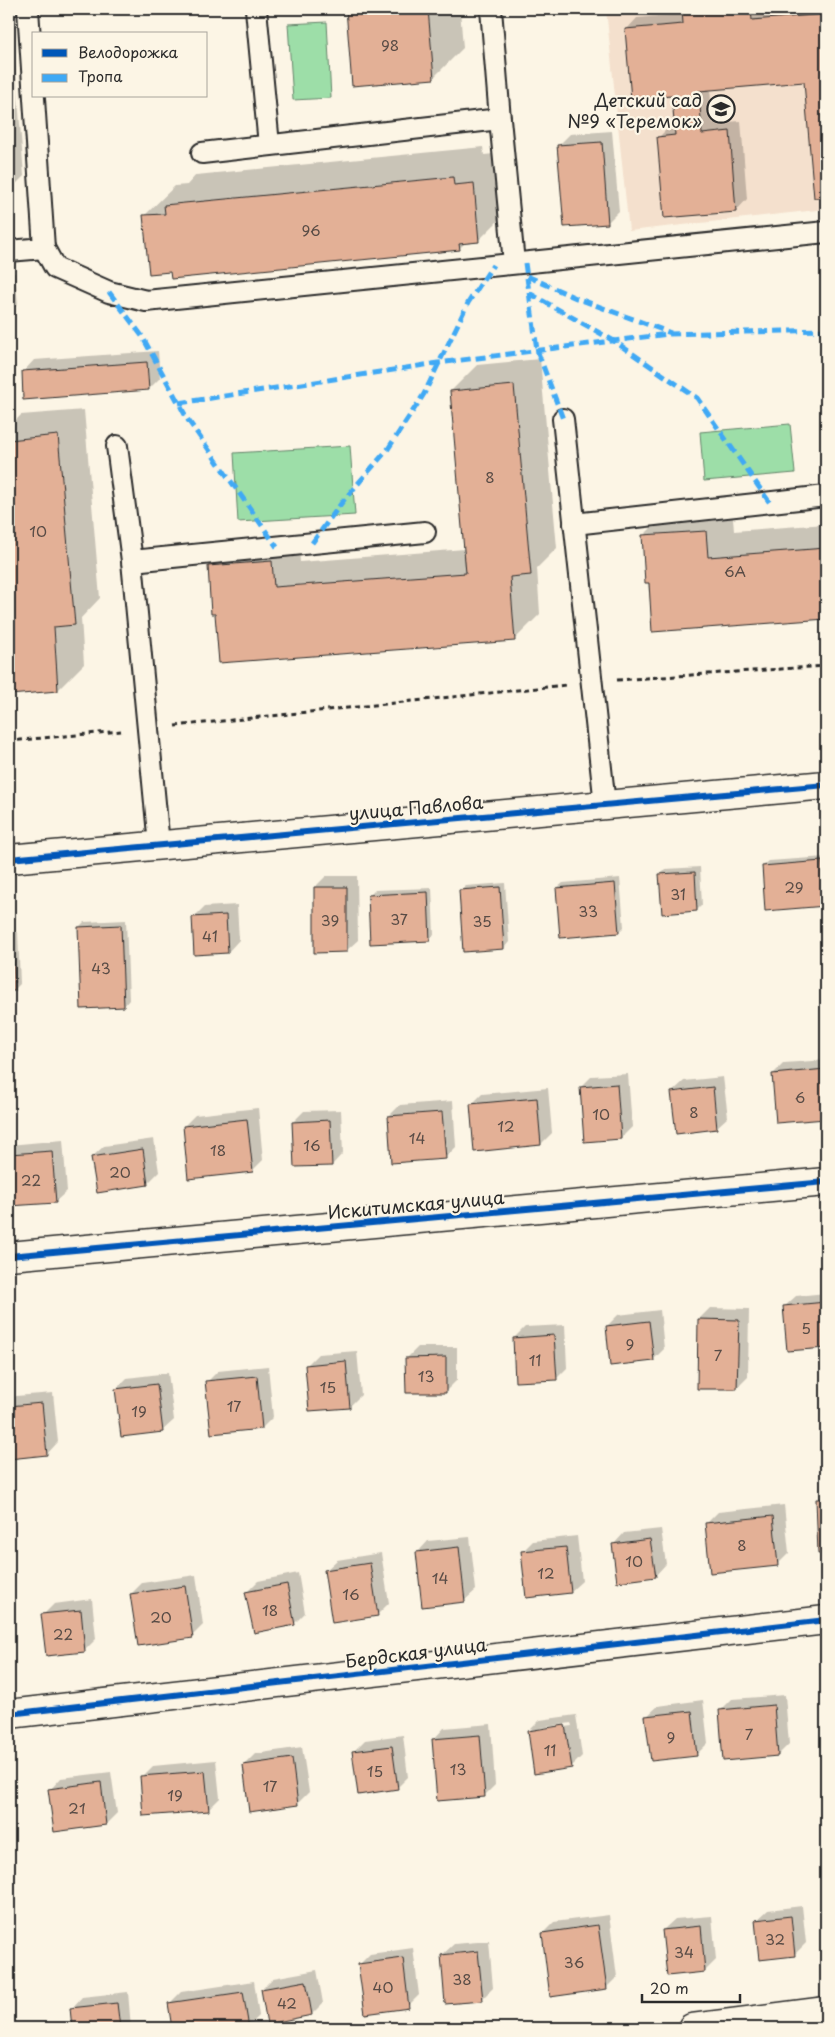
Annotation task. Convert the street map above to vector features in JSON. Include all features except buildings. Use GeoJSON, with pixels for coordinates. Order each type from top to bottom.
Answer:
{"type":"FeatureCollection","features":[{"type":"Feature","properties":{"kind":"street","name":"улица Павлова"},"geometry":{"type":"LineString","coordinates":[[9,859],[826,785]]}},
{"type":"Feature","properties":{"kind":"street","name":"Искитимская улица"},"geometry":{"type":"LineString","coordinates":[[9,1256],[826,1182]]}},
{"type":"Feature","properties":{"kind":"street","name":"Бердская улица"},"geometry":{"type":"LineString","coordinates":[[9,1714],[826,1620]]}},
{"type":"Feature","properties":{"kind":"street"},"geometry":{"type":"LineString","coordinates":[[692,2028],[826,2011]]}},
{"type":"Feature","properties":{"kind":"lane"},"geometry":{"type":"LineString","coordinates":[[28,9],[32,69]]}},
{"type":"Feature","properties":{"kind":"lane"},"geometry":{"type":"LineString","coordinates":[[256,9],[269,145]]}},
{"type":"Feature","properties":{"kind":"lane"},"geometry":{"type":"LineString","coordinates":[[490,9],[514,264]]}},
{"type":"Feature","properties":{"kind":"lane"},"geometry":{"type":"LineString","coordinates":[[34,98],[44,248],[54,268],[109,292],[146,301],[826,232]]}},
{"type":"Feature","properties":{"kind":"lane"},"geometry":{"type":"LineString","coordinates":[[202,153],[500,119]]}},
{"type":"Feature","properties":{"kind":"lane"},"geometry":{"type":"LineString","coordinates":[[9,251],[44,248]]}},
{"type":"Feature","properties":{"kind":"lane"},"geometry":{"type":"LineString","coordinates":[[563,419],[605,805]]}},
{"type":"Feature","properties":{"kind":"lane"},"geometry":{"type":"LineString","coordinates":[[117,446],[132,561],[159,845]]}},
{"type":"Feature","properties":{"kind":"lane"},"geometry":{"type":"LineString","coordinates":[[574,524],[826,496]]}},
{"type":"Feature","properties":{"kind":"lane"},"geometry":{"type":"LineString","coordinates":[[132,561],[425,532]]}},
{"type":"Feature","properties":{"kind":"path"},"geometry":{"type":"LineString","coordinates":[[9,741],[148,729],[592,682],[826,666]]}},
{"type":"Feature","properties":{"kind":"shaded area","name":"Детский сад №9 «Теремок»"},"geometry":{"type":"Polygon","coordinates":[[[606,9],[826,9],[826,209],[629,231],[606,9]]]}},
{"type":"Feature","properties":{"kind":"green space"},"geometry":{"type":"Polygon","coordinates":[[[327,22],[331,98],[293,100],[288,24],[327,22]]]}},
{"type":"Feature","properties":{"kind":"green space"},"geometry":{"type":"Polygon","coordinates":[[[790,424],[795,473],[704,481],[700,432],[790,424]]]}},
{"type":"Feature","properties":{"kind":"green space"},"geometry":{"type":"Polygon","coordinates":[[[350,446],[355,515],[238,522],[234,453],[350,446]]]}},
{"type":"Feature","properties":{"kind":"marked path"},"geometry":{"type":"LineString","coordinates":[[525,263],[537,350],[563,419]]}},
{"type":"Feature","properties":{"kind":"marked path"},"geometry":{"type":"LineString","coordinates":[[312,543],[343,501],[388,449],[424,394],[468,303],[493,265]]}},
{"type":"Feature","properties":{"kind":"marked path"},"geometry":{"type":"LineString","coordinates":[[527,276],[576,298],[671,333]]}},
{"type":"Feature","properties":{"kind":"marked path"},"geometry":{"type":"LineString","coordinates":[[109,292],[142,336],[188,420],[277,547]]}},
{"type":"Feature","properties":{"kind":"marked path"},"geometry":{"type":"LineString","coordinates":[[529,293],[614,341],[697,398],[770,503]]}},
{"type":"Feature","properties":{"kind":"marked path"},"geometry":{"type":"LineString","coordinates":[[179,403],[438,363],[668,334],[826,330]]}},
{"type":"Feature","properties":{"kind":"cycle path"},"geometry":{"type":"LineString","coordinates":[[9,859],[826,785]]}},
{"type":"Feature","properties":{"kind":"cycle path"},"geometry":{"type":"LineString","coordinates":[[9,1256],[826,1182]]}},
{"type":"Feature","properties":{"kind":"cycle path"},"geometry":{"type":"LineString","coordinates":[[9,1714],[826,1620]]}},
{"type":"Feature","properties":{"kind":"place","name":"Детский сад №9 «Теремок»"},"geometry":{"type":"Point","coordinates":[721,109]}}]}
